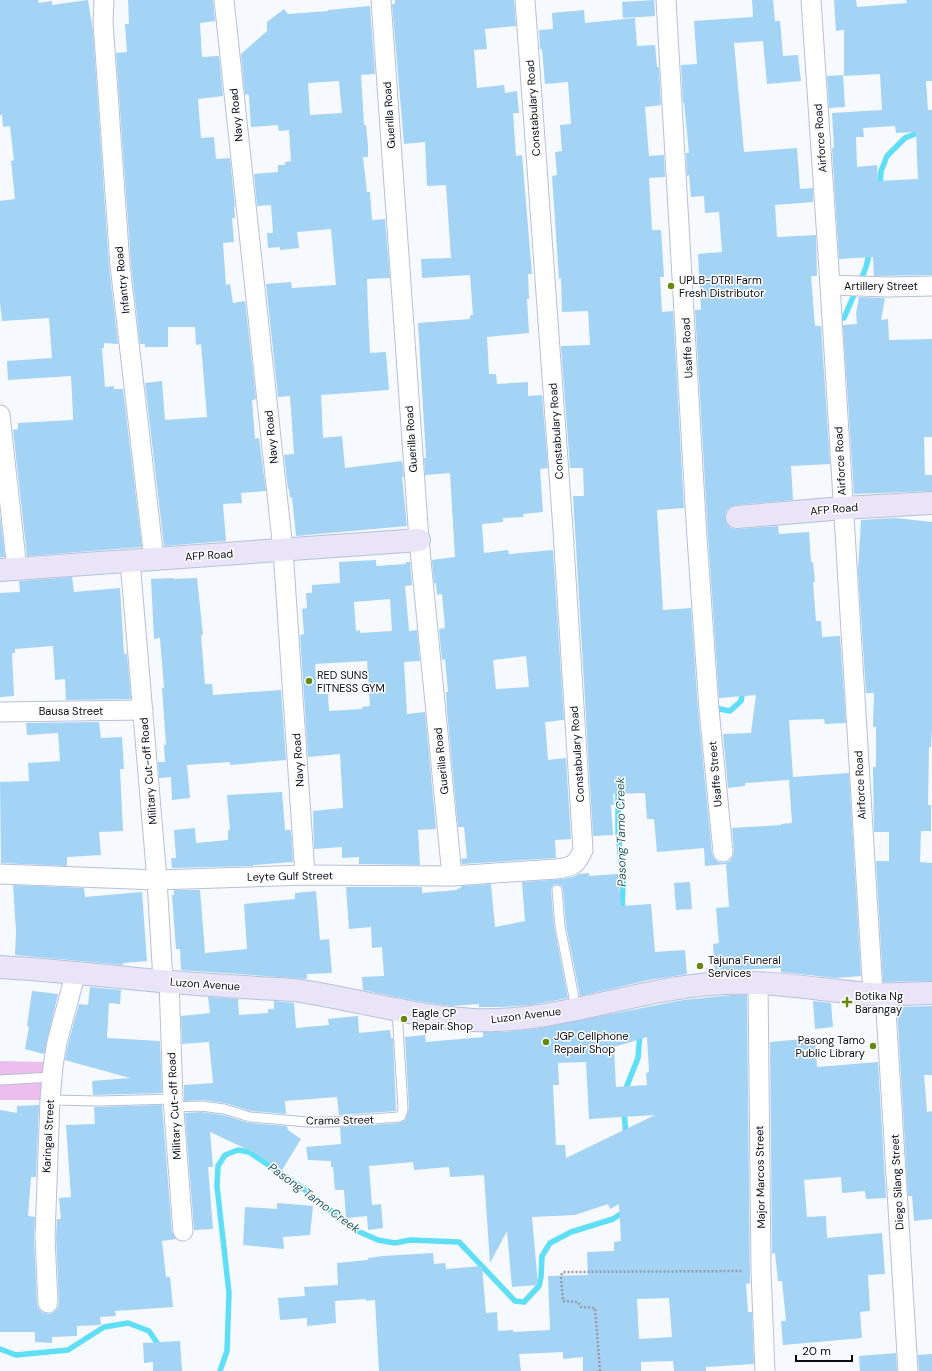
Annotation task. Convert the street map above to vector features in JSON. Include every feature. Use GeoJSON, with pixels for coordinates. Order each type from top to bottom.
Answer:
{"type":"FeatureCollection","features":[{"type":"Feature","properties":{"kind":"main road","name":"AFP Road"},"geometry":{"type":"LineString","coordinates":[[737,517],[843,508],[932,503]]}},
{"type":"Feature","properties":{"kind":"main road","name":"AFP Road"},"geometry":{"type":"LineString","coordinates":[[9,570],[419,540]]}},
{"type":"Feature","properties":{"kind":"main road","name":"Luzon Avenue"},"geometry":{"type":"LineString","coordinates":[[0,967],[300,991],[438,1017],[475,1020],[521,1018],[543,1015],[642,994],[732,982],[758,982],[879,994],[932,993]]}},
{"type":"Feature","properties":{"kind":"street","name":"Infantry Road"},"geometry":{"type":"LineString","coordinates":[[104,0],[103,22],[120,265],[154,559]]}},
{"type":"Feature","properties":{"kind":"street","name":"Navy Road"},"geometry":{"type":"LineString","coordinates":[[224,0],[283,550],[305,875]]}},
{"type":"Feature","properties":{"kind":"street","name":"Guerilla Road"},"geometry":{"type":"LineString","coordinates":[[381,0],[419,540],[452,876]]}},
{"type":"Feature","properties":{"kind":"street","name":"Constabulary Road"},"geometry":{"type":"LineString","coordinates":[[525,0],[563,530],[583,850],[578,861]]}},
{"type":"Feature","properties":{"kind":"street","name":"Usaffe Road"},"geometry":{"type":"LineString","coordinates":[[666,0],[697,538],[709,703]]}},
{"type":"Feature","properties":{"kind":"street","name":"Airforce Road"},"geometry":{"type":"LineString","coordinates":[[811,0],[839,285],[843,508],[879,994]]}},
{"type":"Feature","properties":{"kind":"street","name":"Artillery Street"},"geometry":{"type":"LineString","coordinates":[[839,285],[888,287],[932,286]]}},
{"type":"Feature","properties":{"kind":"street"},"geometry":{"type":"LineString","coordinates":[[0,414],[9,570]]}},
{"type":"Feature","properties":{"kind":"street","name":"Military Cut-off Road"},"geometry":{"type":"LineString","coordinates":[[130,561],[166,981],[173,1103],[183,1230]]}},
{"type":"Feature","properties":{"kind":"street","name":"Usaffe Street"},"geometry":{"type":"LineString","coordinates":[[709,703],[723,852]]}},
{"type":"Feature","properties":{"kind":"street","name":"Bausa Street"},"geometry":{"type":"LineString","coordinates":[[0,712],[143,710]]}},
{"type":"Feature","properties":{"kind":"street","name":"Leyte Gulf Street"},"geometry":{"type":"LineString","coordinates":[[0,874],[157,880],[305,875],[452,876],[556,869],[570,867],[578,861]]}},
{"type":"Feature","properties":{"kind":"street","name":"Karingal Street"},"geometry":{"type":"LineString","coordinates":[[48,1303],[45,1231],[50,1100],[57,1042],[76,972]]}},
{"type":"Feature","properties":{"kind":"street","name":"Major Marcos Street"},"geometry":{"type":"LineString","coordinates":[[758,982],[761,1271],[765,1371]]}},
{"type":"Feature","properties":{"kind":"street","name":"Diego Silang Street"},"geometry":{"type":"LineString","coordinates":[[879,994],[908,1371]]}},
{"type":"Feature","properties":{"kind":"lane"},"geometry":{"type":"LineString","coordinates":[[557,890],[560,926],[576,1008]]}},
{"type":"Feature","properties":{"kind":"lane","name":"Crame Street"},"geometry":{"type":"LineString","coordinates":[[173,1103],[224,1109],[250,1117],[307,1122],[399,1118],[403,1109],[397,1010]]}},
{"type":"Feature","properties":{"kind":"lane"},"geometry":{"type":"LineString","coordinates":[[0,1080],[52,1077]]}},
{"type":"Feature","properties":{"kind":"lane"},"geometry":{"type":"LineString","coordinates":[[50,1100],[173,1103]]}},
{"type":"Feature","properties":{"kind":"path"},"geometry":{"type":"LineString","coordinates":[[600,1371],[595,1308],[581,1307],[578,1302],[563,1301],[562,1273],[761,1271]]}},
{"type":"Feature","properties":{"kind":"shaded area"},"geometry":{"type":"Polygon","coordinates":[[[0,1061],[46,1062],[45,1100],[0,1100],[0,1061]]]}},
{"type":"Feature","properties":{"kind":"building"},"geometry":{"type":"Polygon","coordinates":[[[0,0],[38,0],[39,3],[52,1],[52,5],[88,0],[93,31],[109,266],[118,344],[104,343],[104,348],[102,348],[105,387],[114,386],[114,389],[123,389],[142,547],[27,556],[13,430],[18,429],[18,423],[73,420],[73,415],[71,376],[8,380],[7,361],[52,358],[49,318],[2,321],[0,303],[0,201],[15,199],[11,161],[14,160],[10,126],[3,127],[2,115],[0,115],[0,0]]]}},
{"type":"Feature","properties":{"kind":"building"},"geometry":{"type":"Polygon","coordinates":[[[128,0],[213,0],[215,21],[200,23],[202,57],[219,56],[223,96],[198,99],[201,138],[214,137],[216,159],[230,158],[235,218],[232,218],[234,242],[223,243],[226,285],[230,284],[233,303],[245,301],[256,399],[252,400],[255,439],[259,438],[266,491],[241,493],[242,503],[223,504],[226,541],[164,546],[145,383],[162,381],[165,420],[207,417],[201,344],[196,345],[195,327],[168,327],[168,347],[145,347],[145,344],[140,344],[131,264],[116,53],[127,52],[125,24],[129,24],[128,0]]]}},
{"type":"Feature","properties":{"kind":"building"},"geometry":{"type":"Polygon","coordinates":[[[395,0],[514,0],[516,26],[485,29],[487,49],[474,50],[477,88],[504,85],[505,93],[517,91],[519,113],[513,113],[516,156],[522,155],[532,274],[528,274],[529,299],[527,299],[529,333],[487,337],[489,374],[496,374],[497,384],[528,382],[528,396],[542,395],[548,468],[540,469],[543,512],[523,514],[524,517],[503,518],[503,522],[482,524],[484,553],[508,550],[509,554],[553,550],[564,720],[545,722],[548,760],[566,758],[571,839],[555,840],[556,858],[462,864],[461,859],[467,858],[464,827],[458,827],[447,711],[446,692],[448,692],[445,659],[442,660],[439,629],[445,628],[442,594],[437,595],[436,583],[434,584],[432,560],[455,557],[450,473],[425,475],[424,458],[426,458],[418,323],[470,319],[470,315],[473,315],[470,275],[422,278],[421,259],[451,258],[446,185],[427,186],[425,142],[404,144],[392,4],[395,4],[395,0]],[[526,656],[493,660],[496,689],[529,687],[526,656]]]}},
{"type":"Feature","properties":{"kind":"building"},"geometry":{"type":"Polygon","coordinates":[[[654,0],[655,16],[623,18],[622,2],[654,0]]]}},
{"type":"Feature","properties":{"kind":"building"},"geometry":{"type":"Polygon","coordinates":[[[752,0],[773,0],[775,21],[780,21],[783,56],[798,55],[801,81],[767,84],[763,41],[734,43],[744,152],[797,148],[800,189],[813,188],[813,202],[775,205],[777,237],[816,235],[817,276],[811,276],[815,326],[821,326],[830,464],[791,466],[793,500],[736,505],[730,507],[726,511],[725,518],[727,524],[731,528],[738,529],[778,526],[779,534],[809,532],[811,562],[813,562],[815,582],[813,582],[816,621],[821,621],[822,637],[840,636],[846,723],[825,724],[824,719],[789,720],[793,777],[849,773],[861,976],[836,978],[781,972],[781,968],[715,971],[713,944],[719,943],[716,908],[729,907],[726,864],[705,866],[704,848],[657,852],[654,819],[647,819],[645,793],[613,794],[614,805],[611,805],[613,835],[593,836],[573,496],[584,496],[583,468],[570,468],[561,346],[590,345],[588,311],[562,312],[561,278],[559,279],[552,176],[557,175],[555,152],[562,151],[560,125],[571,124],[568,82],[545,84],[539,30],[553,29],[552,13],[584,10],[585,23],[635,18],[637,46],[655,45],[657,67],[659,67],[661,105],[645,107],[649,156],[664,155],[665,177],[649,178],[652,230],[661,230],[664,277],[660,277],[662,312],[673,311],[684,508],[657,510],[663,610],[691,608],[698,710],[712,853],[718,862],[724,863],[730,861],[733,856],[732,828],[792,823],[789,780],[745,783],[745,786],[728,788],[723,734],[751,733],[756,695],[719,698],[695,310],[701,310],[698,254],[722,252],[719,212],[705,213],[704,196],[691,197],[689,175],[687,176],[686,153],[689,153],[683,103],[681,65],[697,64],[694,21],[753,17],[752,0]]]}},
{"type":"Feature","properties":{"kind":"building"},"geometry":{"type":"Polygon","coordinates":[[[834,0],[856,0],[857,7],[907,3],[906,0],[932,0],[932,81],[926,81],[928,110],[932,110],[932,275],[874,276],[873,257],[839,259],[832,148],[834,148],[832,113],[882,110],[880,74],[844,76],[844,30],[836,31],[834,0]],[[895,126],[863,128],[864,137],[856,137],[857,167],[877,165],[878,181],[918,179],[916,132],[896,133],[895,126]]]}},
{"type":"Feature","properties":{"kind":"building"},"geometry":{"type":"Polygon","coordinates":[[[370,6],[375,74],[361,75],[364,125],[366,125],[368,146],[368,157],[363,157],[367,192],[370,192],[372,220],[385,219],[390,278],[367,279],[370,353],[386,352],[389,390],[321,395],[323,438],[342,436],[345,468],[402,461],[404,477],[402,477],[407,526],[296,536],[292,497],[290,498],[288,489],[284,455],[294,454],[290,396],[278,397],[266,284],[291,282],[292,288],[336,285],[331,229],[297,232],[299,248],[280,250],[280,247],[268,248],[267,233],[273,233],[271,205],[257,206],[254,174],[278,172],[278,165],[285,165],[285,162],[291,161],[289,130],[279,131],[278,125],[251,127],[249,97],[248,94],[245,95],[241,54],[267,31],[267,22],[284,9],[288,14],[370,6]],[[339,81],[308,83],[310,115],[342,113],[339,81]]]}},
{"type":"Feature","properties":{"kind":"building"},"geometry":{"type":"Polygon","coordinates":[[[843,75],[845,107],[829,108],[827,76],[843,75]]]}},
{"type":"Feature","properties":{"kind":"building"},"geometry":{"type":"Polygon","coordinates":[[[859,297],[885,298],[881,320],[888,319],[889,340],[932,339],[932,437],[924,437],[925,475],[932,475],[932,491],[854,494],[843,325],[857,324],[856,313],[859,297]]]}},
{"type":"Feature","properties":{"kind":"building"},"geometry":{"type":"Polygon","coordinates":[[[0,515],[5,557],[0,557],[0,515]]]}},
{"type":"Feature","properties":{"kind":"building"},"geometry":{"type":"Polygon","coordinates":[[[895,518],[932,522],[932,729],[931,747],[929,747],[928,805],[931,805],[931,831],[921,831],[920,862],[932,863],[932,981],[883,982],[876,861],[889,861],[889,832],[874,832],[873,767],[876,767],[876,727],[873,727],[874,693],[866,693],[858,570],[861,520],[895,518]]]}},
{"type":"Feature","properties":{"kind":"building"},"geometry":{"type":"Polygon","coordinates":[[[376,560],[376,566],[406,564],[406,562],[410,562],[412,585],[405,586],[409,631],[417,630],[420,661],[404,662],[407,714],[425,712],[436,829],[418,830],[420,865],[359,864],[359,857],[342,858],[342,847],[314,849],[313,811],[343,808],[340,754],[308,757],[300,635],[304,634],[302,609],[307,608],[306,593],[312,593],[312,585],[340,583],[339,562],[376,560]],[[390,599],[354,602],[356,631],[360,630],[360,633],[392,631],[390,599]],[[367,661],[315,664],[317,694],[328,694],[329,711],[362,709],[362,707],[370,706],[367,661]]]}},
{"type":"Feature","properties":{"kind":"building"},"geometry":{"type":"Polygon","coordinates":[[[72,577],[74,592],[120,588],[124,654],[127,654],[131,699],[66,700],[65,679],[55,680],[53,646],[15,649],[15,653],[0,653],[0,593],[20,592],[19,581],[72,577]]]}},
{"type":"Feature","properties":{"kind":"building"},"geometry":{"type":"Polygon","coordinates":[[[197,578],[203,635],[201,635],[205,684],[212,684],[213,695],[281,690],[286,760],[230,765],[230,762],[187,765],[190,798],[172,800],[171,777],[159,778],[158,762],[165,762],[164,745],[166,745],[162,688],[164,688],[160,638],[154,639],[151,579],[197,578]]]}},
{"type":"Feature","properties":{"kind":"building"},"geometry":{"type":"Polygon","coordinates":[[[0,653],[12,653],[14,696],[0,697],[0,653]]]}},
{"type":"Feature","properties":{"kind":"building"},"geometry":{"type":"Polygon","coordinates":[[[99,722],[101,738],[122,737],[124,769],[120,769],[123,831],[99,832],[101,855],[67,857],[67,866],[1,863],[0,782],[29,781],[28,763],[60,761],[58,733],[27,735],[26,723],[99,722]]]}},
{"type":"Feature","properties":{"kind":"building"},"geometry":{"type":"Polygon","coordinates":[[[282,792],[285,830],[291,830],[293,862],[253,866],[172,868],[171,858],[176,858],[174,830],[195,828],[196,843],[228,840],[228,830],[230,830],[227,795],[282,792]]]}},
{"type":"Feature","properties":{"kind":"building"},"geometry":{"type":"Polygon","coordinates":[[[589,873],[589,876],[618,874],[621,906],[651,904],[655,952],[685,950],[687,974],[649,980],[580,996],[566,925],[563,890],[562,886],[557,884],[553,885],[551,890],[554,926],[568,998],[531,1005],[502,1007],[479,1007],[479,1004],[451,1006],[411,1000],[363,990],[362,977],[384,976],[382,947],[372,948],[371,927],[349,929],[346,887],[422,887],[422,893],[457,890],[461,888],[461,886],[491,884],[495,927],[525,921],[522,882],[563,879],[579,874],[589,873]]]}},
{"type":"Feature","properties":{"kind":"building"},"geometry":{"type":"Polygon","coordinates":[[[690,882],[692,909],[676,910],[674,883],[690,882]]]}},
{"type":"Feature","properties":{"kind":"building"},"geometry":{"type":"Polygon","coordinates":[[[13,885],[84,888],[85,897],[142,892],[147,961],[123,963],[123,965],[15,955],[16,931],[13,885]]]}},
{"type":"Feature","properties":{"kind":"building"},"geometry":{"type":"Polygon","coordinates":[[[174,890],[200,890],[205,953],[247,949],[244,904],[295,899],[295,893],[316,891],[320,940],[329,939],[332,973],[307,974],[307,979],[181,970],[180,949],[176,949],[172,895],[174,895],[174,890]]]}},
{"type":"Feature","properties":{"kind":"building"},"geometry":{"type":"Polygon","coordinates":[[[90,987],[121,990],[120,1004],[109,1003],[107,1038],[160,1041],[162,1093],[93,1095],[92,1081],[130,1078],[65,1060],[79,1004],[88,1005],[90,987]]]}},
{"type":"Feature","properties":{"kind":"building"},"geometry":{"type":"Polygon","coordinates":[[[32,991],[58,994],[44,1054],[25,1049],[29,1027],[27,1026],[32,991]]]}},
{"type":"Feature","properties":{"kind":"building"},"geometry":{"type":"Polygon","coordinates":[[[747,995],[750,1283],[746,1284],[748,1312],[752,1312],[754,1364],[706,1367],[706,1371],[674,1371],[673,1361],[641,1362],[641,1371],[583,1371],[583,1357],[563,1359],[563,1352],[519,1354],[521,1371],[379,1371],[375,1300],[366,1301],[366,1299],[335,1301],[336,1323],[307,1326],[307,1318],[280,1320],[278,1298],[305,1296],[304,1287],[338,1285],[337,1263],[368,1260],[368,1258],[383,1256],[433,1253],[434,1264],[445,1263],[446,1269],[482,1266],[486,1313],[497,1312],[498,1331],[513,1330],[513,1332],[550,1330],[548,1276],[588,1275],[587,1252],[614,1251],[614,1242],[621,1241],[619,1204],[610,1209],[608,1204],[575,1215],[532,1217],[538,1285],[512,1287],[507,1231],[490,1263],[484,1175],[450,1177],[449,1167],[414,1170],[413,1162],[369,1166],[372,1205],[381,1204],[383,1228],[368,1230],[367,1216],[346,1218],[344,1190],[335,1190],[331,1161],[308,1160],[306,1147],[341,1144],[340,1127],[399,1123],[405,1120],[409,1109],[405,1037],[425,1035],[426,1042],[483,1037],[483,1032],[504,1032],[534,1029],[683,1000],[747,995]],[[647,1037],[614,1047],[616,1087],[647,1085],[646,1073],[649,1072],[647,1037]],[[586,1062],[558,1063],[559,1085],[553,1085],[556,1145],[565,1145],[566,1158],[655,1115],[589,1119],[586,1062]],[[669,1298],[637,1299],[639,1339],[672,1337],[669,1298]]]}},
{"type":"Feature","properties":{"kind":"building"},"geometry":{"type":"Polygon","coordinates":[[[208,997],[238,999],[239,1015],[268,1013],[268,1009],[274,1009],[274,1001],[294,1003],[296,1028],[329,1025],[328,1019],[358,1016],[359,1033],[390,1030],[391,1038],[393,1038],[396,1111],[339,1115],[337,1097],[285,1101],[286,1114],[251,1111],[225,1103],[202,1100],[184,1101],[184,1085],[213,1083],[209,1042],[182,1044],[181,1016],[210,1013],[208,997]]]}},
{"type":"Feature","properties":{"kind":"building"},"geometry":{"type":"Polygon","coordinates":[[[813,1001],[831,1003],[833,1027],[815,1029],[813,1001]]]}},
{"type":"Feature","properties":{"kind":"building"},"geometry":{"type":"Polygon","coordinates":[[[932,1006],[932,1075],[924,1075],[927,1112],[932,1111],[932,1219],[914,1221],[912,1196],[908,1196],[897,1007],[932,1006]]]}},
{"type":"Feature","properties":{"kind":"building"},"geometry":{"type":"Polygon","coordinates":[[[815,1038],[817,1067],[878,1062],[886,1198],[866,1199],[865,1191],[842,1193],[841,1177],[804,1180],[807,1217],[826,1216],[827,1238],[882,1233],[885,1274],[868,1275],[870,1311],[860,1312],[862,1338],[783,1345],[781,1321],[786,1321],[782,1281],[778,1281],[775,1253],[772,1254],[770,1042],[815,1038]]]}},
{"type":"Feature","properties":{"kind":"building"},"geometry":{"type":"Polygon","coordinates":[[[39,1105],[36,1177],[31,1177],[28,1216],[35,1217],[34,1238],[37,1304],[39,1309],[43,1313],[49,1314],[58,1308],[59,1303],[56,1237],[57,1219],[61,1219],[59,1198],[71,1197],[66,1125],[95,1124],[94,1107],[162,1105],[172,1232],[176,1239],[162,1241],[166,1277],[170,1277],[173,1307],[115,1311],[116,1316],[100,1317],[101,1325],[77,1326],[77,1336],[52,1337],[52,1343],[35,1342],[35,1332],[0,1332],[0,1110],[17,1113],[17,1106],[39,1105]]]}},
{"type":"Feature","properties":{"kind":"building"},"geometry":{"type":"Polygon","coordinates":[[[201,1112],[223,1115],[249,1123],[287,1126],[288,1130],[301,1139],[282,1170],[253,1152],[210,1132],[213,1167],[208,1167],[213,1229],[194,1230],[185,1113],[201,1112]]]}},
{"type":"Feature","properties":{"kind":"building"},"geometry":{"type":"Polygon","coordinates":[[[277,1203],[313,1206],[310,1235],[283,1237],[284,1249],[243,1245],[245,1207],[277,1209],[277,1203]]]}},
{"type":"Feature","properties":{"kind":"building"},"geometry":{"type":"Polygon","coordinates":[[[180,1341],[182,1371],[153,1371],[153,1362],[144,1363],[143,1343],[180,1341]]]}},
{"type":"Feature","properties":{"kind":"building"},"geometry":{"type":"Polygon","coordinates":[[[896,1353],[897,1371],[860,1371],[859,1356],[896,1353]]]}},
{"type":"Feature","properties":{"kind":"building"},"geometry":{"type":"Polygon","coordinates":[[[932,1354],[932,1371],[919,1371],[918,1355],[932,1354]]]}},
{"type":"Feature","properties":{"kind":"waterway","name":"Pasong Tamo Creek"},"geometry":{"type":"LineString","coordinates":[[880,187],[881,171],[887,156],[905,138],[932,125]]}},
{"type":"Feature","properties":{"kind":"waterway","name":"Pasong Tamo Creek"},"geometry":{"type":"LineString","coordinates":[[860,282],[866,267],[870,250]]}},
{"type":"Feature","properties":{"kind":"waterway","name":"Pasong Tamo Creek"},"geometry":{"type":"LineString","coordinates":[[844,318],[856,290]]}},
{"type":"Feature","properties":{"kind":"waterway","name":"Pasong Tamo Creek"},"geometry":{"type":"LineString","coordinates":[[713,706],[730,711],[741,701],[743,689]]}},
{"type":"Feature","properties":{"kind":"waterway","name":"Pasong Tamo Creek"},"geometry":{"type":"LineString","coordinates":[[618,786],[618,832],[623,883],[622,913]]}},
{"type":"Feature","properties":{"kind":"waterway","name":"Pasong Tamo Creek"},"geometry":{"type":"LineString","coordinates":[[624,1093],[638,1058],[640,1033]]}},
{"type":"Feature","properties":{"kind":"waterway","name":"Pasong Tamo Creek"},"geometry":{"type":"LineString","coordinates":[[624,1110],[626,1137]]}},
{"type":"Feature","properties":{"kind":"waterway","name":"Pasong Tamo Creek"},"geometry":{"type":"LineString","coordinates":[[220,1371],[227,1351],[229,1293],[217,1186],[218,1166],[225,1155],[238,1150],[249,1152],[300,1186],[355,1230],[378,1240],[395,1243],[410,1240],[459,1242],[515,1301],[524,1302],[539,1286],[542,1256],[550,1243],[571,1232],[613,1219],[625,1211]]}},
{"type":"Feature","properties":{"kind":"waterway","name":"Pasong Tamo Creek"},"geometry":{"type":"LineString","coordinates":[[0,1349],[16,1355],[68,1350],[104,1327],[128,1323],[149,1331],[160,1347]]}},
{"type":"Feature","properties":{"kind":"place","name":"UPLB-DTRI Farm Fresh Distributor"},"geometry":{"type":"Point","coordinates":[671,286]}},
{"type":"Feature","properties":{"kind":"place","name":"RED SUNS FITNESS GYM"},"geometry":{"type":"Point","coordinates":[309,681]}},
{"type":"Feature","properties":{"kind":"place","name":"Tajuna Funeral Services"},"geometry":{"type":"Point","coordinates":[700,966]}},
{"type":"Feature","properties":{"kind":"place","name":"Botika Ng Barangay"},"geometry":{"type":"Point","coordinates":[847,1002]}},
{"type":"Feature","properties":{"kind":"place","name":"Eagle CP Repair Shop"},"geometry":{"type":"Point","coordinates":[404,1019]}},
{"type":"Feature","properties":{"kind":"place","name":"JGP Cellphone Repair Shop"},"geometry":{"type":"Point","coordinates":[546,1042]}},
{"type":"Feature","properties":{"kind":"place","name":"Pasong Tamo Public Library"},"geometry":{"type":"Point","coordinates":[873,1046]}}]}
